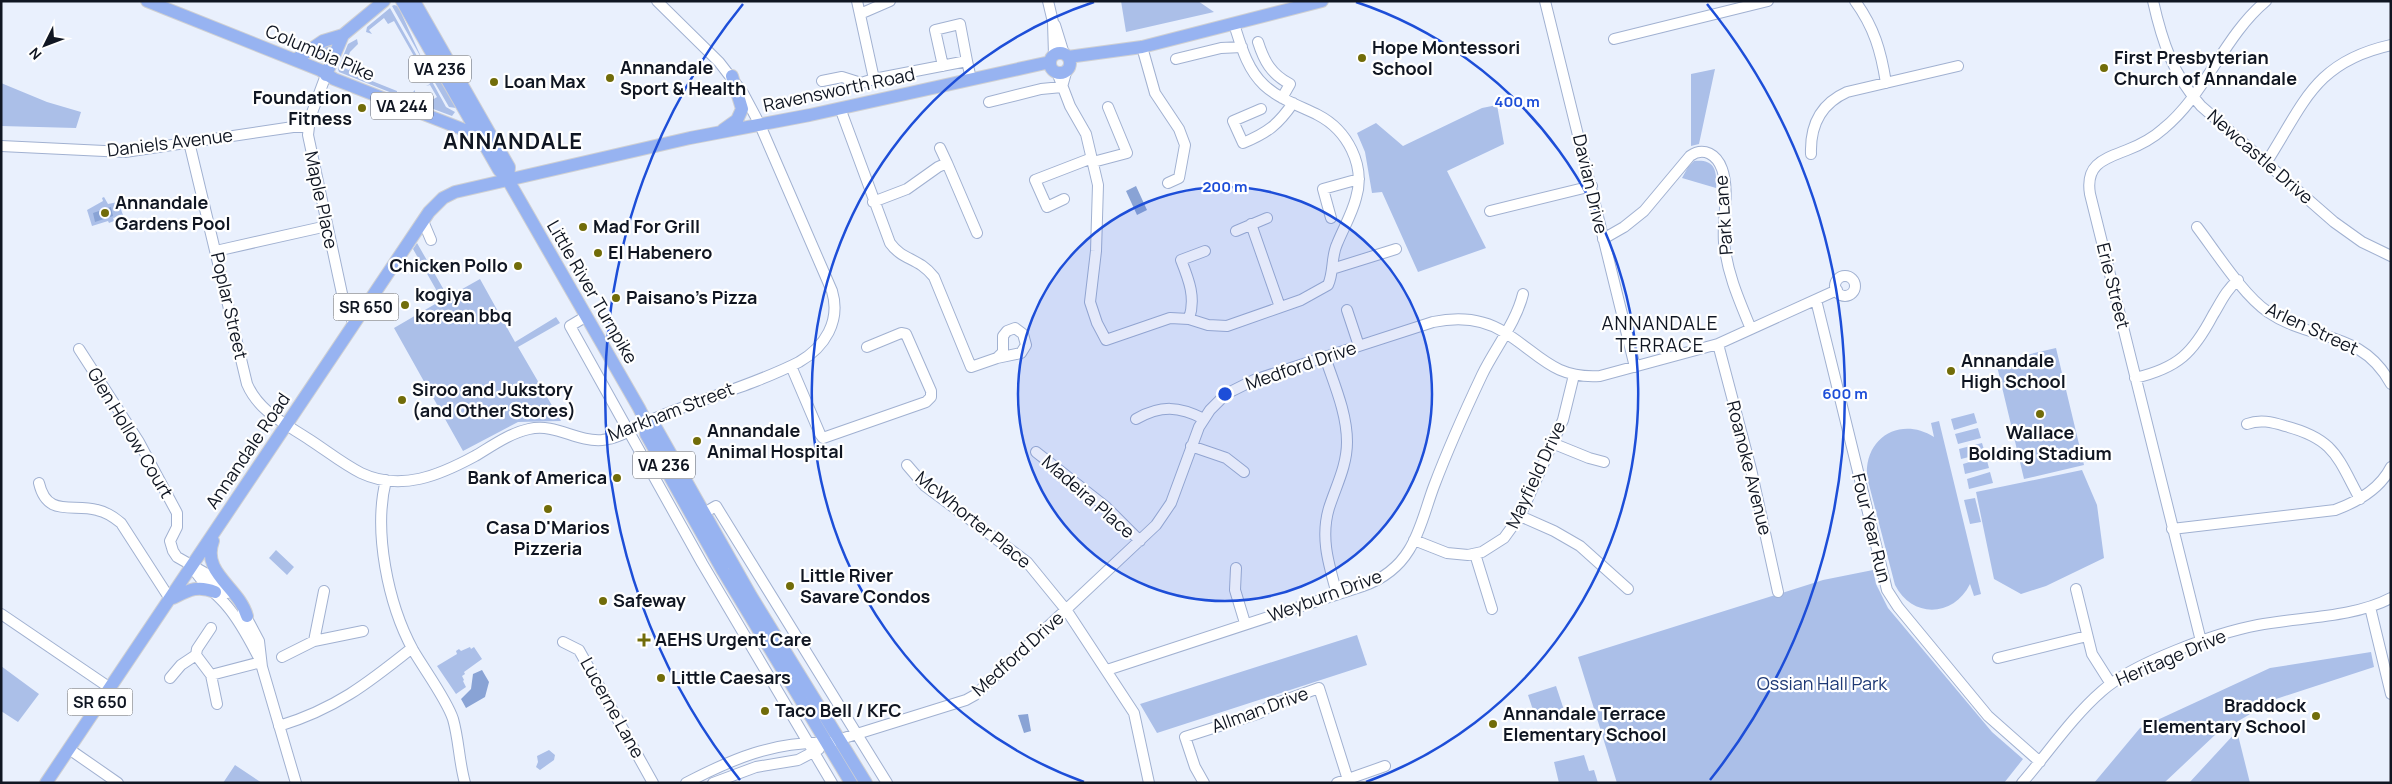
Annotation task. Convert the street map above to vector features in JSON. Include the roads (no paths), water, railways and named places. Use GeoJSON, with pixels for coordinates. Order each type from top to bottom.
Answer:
{"type":"FeatureCollection","features":[{"type":"Feature","properties":{"kind":"main road","name":"Columbia Pike"},"geometry":{"type":"LineString","coordinates":[[147,1],[480,136]]}},
{"type":"Feature","properties":{"kind":"main road"},"geometry":{"type":"LineString","coordinates":[[296,60],[323,41],[343,35],[384,1]]}},
{"type":"Feature","properties":{"kind":"main road","name":"Little River Turnpike"},"geometry":{"type":"LineString","coordinates":[[402,1],[499,170],[508,180],[646,422],[656,428],[704,513],[715,546]]}},
{"type":"Feature","properties":{"kind":"main road","name":"Little River Turnpike"},"geometry":{"type":"LineString","coordinates":[[414,1],[509,167],[508,180]]}},
{"type":"Feature","properties":{"kind":"main road","name":"Ravensworth Road"},"geometry":{"type":"LineString","coordinates":[[508,180],[971,78],[1061,63],[1120,56],[1142,47],[1322,1]]}},
{"type":"Feature","properties":{"kind":"main road"},"geometry":{"type":"LineString","coordinates":[[326,74],[343,35]]}},
{"type":"Feature","properties":{"kind":"main road"},"geometry":{"type":"LineString","coordinates":[[720,132],[737,120],[742,110],[732,76]]}},
{"type":"Feature","properties":{"kind":"main road","name":"Annandale Road"},"geometry":{"type":"LineString","coordinates":[[46,783],[435,205],[448,195],[508,180]]}},
{"type":"Feature","properties":{"kind":"main road","name":"Little River Turnpike"},"geometry":{"type":"LineString","coordinates":[[646,422],[646,434],[834,741],[866,783]]}},
{"type":"Feature","properties":{"kind":"main road"},"geometry":{"type":"LineString","coordinates":[[218,528],[209,554],[212,565],[237,596],[247,616]]}},
{"type":"Feature","properties":{"kind":"main road"},"geometry":{"type":"LineString","coordinates":[[170,600],[194,588],[205,588],[215,592]]}},
{"type":"Feature","properties":{"kind":"main road","name":"Little River Turnpike"},"geometry":{"type":"LineString","coordinates":[[834,741],[851,783]]}},
{"type":"Feature","properties":{"kind":"street"},"geometry":{"type":"LineString","coordinates":[[657,1],[732,76],[743,92],[760,125]]}},
{"type":"Feature","properties":{"kind":"street"},"geometry":{"type":"LineString","coordinates":[[857,1],[874,79]]}},
{"type":"Feature","properties":{"kind":"street"},"geometry":{"type":"LineString","coordinates":[[860,14],[875,4],[890,1]]}},
{"type":"Feature","properties":{"kind":"street"},"geometry":{"type":"LineString","coordinates":[[1048,1],[1061,63],[1062,87],[1070,106],[1086,134],[1098,185],[1098,222],[1090,302],[1097,323],[1106,340],[1170,318],[1189,319],[1208,325],[1226,326],[1312,296],[1328,285],[1335,247],[1356,198],[1359,179],[1354,155],[1346,138],[1326,119],[1282,98],[1256,77],[1234,24]]}},
{"type":"Feature","properties":{"kind":"street","name":"Davian Drive"},"geometry":{"type":"LineString","coordinates":[[1545,1],[1635,367]]}},
{"type":"Feature","properties":{"kind":"street"},"geometry":{"type":"LineString","coordinates":[[1614,40],[1768,1]]}},
{"type":"Feature","properties":{"kind":"street"},"geometry":{"type":"LineString","coordinates":[[1855,1],[1867,17],[1875,35],[1886,83]]}},
{"type":"Feature","properties":{"kind":"street","name":"Newcastle Drive"},"geometry":{"type":"LineString","coordinates":[[2153,1],[2168,55],[2178,76],[2193,97],[2346,232],[2391,256]]}},
{"type":"Feature","properties":{"kind":"street","name":"Erie Street"},"geometry":{"type":"LineString","coordinates":[[2201,641],[2090,194],[2090,178],[2092,170],[2102,159],[2142,143],[2162,130],[2193,97],[2237,32],[2266,1]]}},
{"type":"Feature","properties":{"kind":"street"},"geometry":{"type":"LineString","coordinates":[[943,66],[935,30],[960,24],[971,78]]}},
{"type":"Feature","properties":{"kind":"street"},"geometry":{"type":"LineString","coordinates":[[1258,42],[1263,58],[1270,70],[1290,84],[1282,98]]}},
{"type":"Feature","properties":{"kind":"street"},"geometry":{"type":"LineString","coordinates":[[2266,163],[2300,104],[2318,82],[2331,70],[2355,55],[2391,45]]}},
{"type":"Feature","properties":{"kind":"street"},"geometry":{"type":"LineString","coordinates":[[1142,47],[1155,93],[1179,129],[1185,145],[1179,178],[1168,183]]}},
{"type":"Feature","properties":{"kind":"street"},"geometry":{"type":"LineString","coordinates":[[1176,59],[1221,48],[1242,47]]}},
{"type":"Feature","properties":{"kind":"street"},"geometry":{"type":"LineString","coordinates":[[822,81],[842,77],[861,83],[967,61]]}},
{"type":"Feature","properties":{"kind":"street"},"geometry":{"type":"LineString","coordinates":[[1812,154],[1812,131],[1825,107],[1847,92],[1958,66]]}},
{"type":"Feature","properties":{"kind":"street","name":"Maple Place"},"geometry":{"type":"LineString","coordinates":[[326,74],[308,127],[309,147],[344,303],[354,324]]}},
{"type":"Feature","properties":{"kind":"street"},"geometry":{"type":"LineString","coordinates":[[989,102],[1041,89],[1062,87]]}},
{"type":"Feature","properties":{"kind":"street"},"geometry":{"type":"LineString","coordinates":[[1261,109],[1233,121],[1243,143],[1262,135],[1277,125],[1293,103]]}},
{"type":"Feature","properties":{"kind":"street"},"geometry":{"type":"LineString","coordinates":[[1064,199],[1047,207],[1035,180],[1092,160],[1127,153],[1108,107]]}},
{"type":"Feature","properties":{"kind":"street"},"geometry":{"type":"LineString","coordinates":[[840,108],[873,202],[894,249],[906,258],[926,266],[934,276],[971,368],[998,358]]}},
{"type":"Feature","properties":{"kind":"street","name":"Markham Street"},"geometry":{"type":"LineString","coordinates":[[287,425],[358,471],[386,480],[411,481],[435,476],[512,435],[530,428],[555,428],[593,440],[614,437],[646,422],[792,366],[807,358],[826,338],[833,322],[835,307],[832,291],[760,125]]}},
{"type":"Feature","properties":{"kind":"street","name":"Daniels Avenue"},"geometry":{"type":"LineString","coordinates":[[1,146],[125,152],[293,127],[308,127]]}},
{"type":"Feature","properties":{"kind":"street","name":"Poplar Street"},"geometry":{"type":"LineString","coordinates":[[189,142],[238,348],[251,393],[263,409],[287,425]]}},
{"type":"Feature","properties":{"kind":"street"},"geometry":{"type":"LineString","coordinates":[[940,148],[976,233]]}},
{"type":"Feature","properties":{"kind":"street","name":"Park Lane"},"geometry":{"type":"LineString","coordinates":[[1603,239],[1624,227],[1644,211],[1690,156],[1699,151],[1710,153],[1718,161],[1724,177],[1724,242],[1729,274],[1751,329]]}},
{"type":"Feature","properties":{"kind":"street"},"geometry":{"type":"LineString","coordinates":[[873,202],[907,189],[932,170],[947,163]]}},
{"type":"Feature","properties":{"kind":"street"},"geometry":{"type":"LineString","coordinates":[[1331,218],[1323,189],[1359,179]]}},
{"type":"Feature","properties":{"kind":"street"},"geometry":{"type":"LineString","coordinates":[[1490,211],[1592,186]]}},
{"type":"Feature","properties":{"kind":"street"},"geometry":{"type":"LineString","coordinates":[[1236,231],[1267,218]]}},
{"type":"Feature","properties":{"kind":"street"},"geometry":{"type":"LineString","coordinates":[[1251,224],[1280,308]]}},
{"type":"Feature","properties":{"kind":"street"},"geometry":{"type":"LineString","coordinates":[[216,250],[327,226]]}},
{"type":"Feature","properties":{"kind":"street","name":"Arlen Street"},"geometry":{"type":"LineString","coordinates":[[2197,227],[2256,302],[2270,313],[2346,342],[2361,350],[2376,363],[2391,384]]}},
{"type":"Feature","properties":{"kind":"street"},"geometry":{"type":"LineString","coordinates":[[1332,269],[1396,249]]}},
{"type":"Feature","properties":{"kind":"street"},"geometry":{"type":"LineString","coordinates":[[1189,319],[1193,308],[1190,284],[1181,260],[1205,251]]}},
{"type":"Feature","properties":{"kind":"street"},"geometry":{"type":"LineString","coordinates":[[2135,378],[2163,370],[2184,358],[2200,340],[2225,293],[2238,280]]}},
{"type":"Feature","properties":{"kind":"street","name":"Medford Drive"},"geometry":{"type":"LineString","coordinates":[[686,783],[751,753],[809,742],[834,741],[975,695],[1067,611],[1156,525],[1170,504],[1191,446],[1204,419],[1218,402],[1236,388],[1359,346],[1445,320],[1481,322],[1505,332],[1545,363],[1574,375],[1600,376],[1718,344],[1837,290]]}},
{"type":"Feature","properties":{"kind":"street","name":"Weyburn Drive"},"geometry":{"type":"LineString","coordinates":[[1107,670],[1374,582],[1386,576],[1402,561],[1414,540],[1434,485],[1482,375],[1505,332],[1516,316],[1523,294]]}},
{"type":"Feature","properties":{"kind":"street","name":"Four Year Run"},"geometry":{"type":"LineString","coordinates":[[1816,300],[1887,590],[1898,607],[1988,716],[2040,762]]}},
{"type":"Feature","properties":{"kind":"street"},"geometry":{"type":"LineString","coordinates":[[1347,310],[1359,346]]}},
{"type":"Feature","properties":{"kind":"street"},"geometry":{"type":"LineString","coordinates":[[585,317],[570,326],[698,555],[832,783]]}},
{"type":"Feature","properties":{"kind":"street"},"geometry":{"type":"LineString","coordinates":[[792,366],[823,438],[926,402],[931,397],[931,391],[906,334],[901,333],[867,347]]}},
{"type":"Feature","properties":{"kind":"street","name":"Roanoke Avenue"},"geometry":{"type":"LineString","coordinates":[[1718,344],[1751,469],[1778,592]]}},
{"type":"Feature","properties":{"kind":"street","name":"Glen Hollow Court"},"geometry":{"type":"LineString","coordinates":[[79,349],[139,442],[178,512],[177,527],[170,541],[170,546],[177,557],[192,566]]}},
{"type":"Feature","properties":{"kind":"street"},"geometry":{"type":"LineString","coordinates":[[1326,357],[1344,415],[1347,440],[1345,460],[1325,526],[1326,553],[1338,594]]}},
{"type":"Feature","properties":{"kind":"street","name":"Mayfield Drive"},"geometry":{"type":"LineString","coordinates":[[1475,554],[1504,538],[1520,516],[1567,407],[1574,375]]}},
{"type":"Feature","properties":{"kind":"street"},"geometry":{"type":"LineString","coordinates":[[1136,419],[1155,410],[1170,407],[1189,411],[1204,419]]}},
{"type":"Feature","properties":{"kind":"street"},"geometry":{"type":"LineString","coordinates":[[2247,424],[2266,421],[2304,430],[2322,440],[2334,453],[2360,499]]}},
{"type":"Feature","properties":{"kind":"street"},"geometry":{"type":"LineString","coordinates":[[1552,443],[1604,462]]}},
{"type":"Feature","properties":{"kind":"street"},"geometry":{"type":"LineString","coordinates":[[1191,446],[1226,458],[1244,472]]}},
{"type":"Feature","properties":{"kind":"street","name":"Madeira Place"},"geometry":{"type":"LineString","coordinates":[[1036,452],[1106,507],[1140,541]]}},
{"type":"Feature","properties":{"kind":"street","name":"McWhorter Place"},"geometry":{"type":"LineString","coordinates":[[907,465],[925,486],[1027,562],[1067,611],[1134,713],[1148,783]]}},
{"type":"Feature","properties":{"kind":"street"},"geometry":{"type":"LineString","coordinates":[[2172,529],[2326,512],[2360,499],[2383,478],[2391,467]]}},
{"type":"Feature","properties":{"kind":"street"},"geometry":{"type":"LineString","coordinates":[[386,480],[381,499],[381,539],[390,588],[400,620],[412,648],[453,717],[465,783]]}},
{"type":"Feature","properties":{"kind":"street"},"geometry":{"type":"LineString","coordinates":[[39,484],[44,496],[54,506],[70,509],[98,510],[114,517],[121,524],[170,600]]}},
{"type":"Feature","properties":{"kind":"street"},"geometry":{"type":"LineString","coordinates":[[704,513],[716,506],[887,783]]}},
{"type":"Feature","properties":{"kind":"street"},"geometry":{"type":"LineString","coordinates":[[1520,516],[1570,540],[1596,559],[1628,589]]}},
{"type":"Feature","properties":{"kind":"street"},"geometry":{"type":"LineString","coordinates":[[698,555],[734,535]]}},
{"type":"Feature","properties":{"kind":"street"},"geometry":{"type":"LineString","coordinates":[[1414,540],[1447,553],[1475,554],[1492,609]]}},
{"type":"Feature","properties":{"kind":"street"},"geometry":{"type":"LineString","coordinates":[[192,566],[198,577],[215,592],[244,629],[261,662]]}},
{"type":"Feature","properties":{"kind":"street"},"geometry":{"type":"LineString","coordinates":[[192,566],[222,587],[247,616],[259,641],[261,662],[296,783]]}},
{"type":"Feature","properties":{"kind":"street"},"geometry":{"type":"LineString","coordinates":[[1236,568],[1235,590],[1245,624]]}},
{"type":"Feature","properties":{"kind":"street"},"geometry":{"type":"LineString","coordinates":[[2076,589],[2095,662],[2111,684]]}},
{"type":"Feature","properties":{"kind":"street"},"geometry":{"type":"LineString","coordinates":[[314,641],[324,591]]}},
{"type":"Feature","properties":{"kind":"street","name":"Heritage Drive"},"geometry":{"type":"LineString","coordinates":[[2022,783],[2093,700],[2111,684],[2143,666],[2201,641],[2257,625],[2370,606],[2391,598]]}},
{"type":"Feature","properties":{"kind":"street"},"geometry":{"type":"LineString","coordinates":[[2370,606],[2391,694]]}},
{"type":"Feature","properties":{"kind":"street"},"geometry":{"type":"LineString","coordinates":[[1,614],[110,688]]}},
{"type":"Feature","properties":{"kind":"street"},"geometry":{"type":"LineString","coordinates":[[211,628],[197,649],[196,655],[211,675],[217,704]]}},
{"type":"Feature","properties":{"kind":"street"},"geometry":{"type":"LineString","coordinates":[[282,657],[314,641],[363,631]]}},
{"type":"Feature","properties":{"kind":"street"},"geometry":{"type":"LineString","coordinates":[[1998,658],[2087,636]]}},
{"type":"Feature","properties":{"kind":"street","name":"Lucerne Lane"},"geometry":{"type":"LineString","coordinates":[[563,642],[579,650],[653,783]]}},
{"type":"Feature","properties":{"kind":"street"},"geometry":{"type":"LineString","coordinates":[[279,726],[331,707],[368,684],[412,648]]}},
{"type":"Feature","properties":{"kind":"street"},"geometry":{"type":"LineString","coordinates":[[170,678],[181,664],[196,655]]}},
{"type":"Feature","properties":{"kind":"street"},"geometry":{"type":"LineString","coordinates":[[211,675],[261,662]]}},
{"type":"Feature","properties":{"kind":"street","name":"Allman Drive"},"geometry":{"type":"LineString","coordinates":[[1204,783],[1195,768],[1185,737],[1260,713],[1271,705],[1319,688],[1349,781]]}},
{"type":"Feature","properties":{"kind":"street","name":"Medford Drive"},"geometry":{"type":"LineString","coordinates":[[713,783],[746,770],[798,760],[834,741]]}},
{"type":"Feature","properties":{"kind":"street"},"geometry":{"type":"LineString","coordinates":[[69,749],[118,783]]}},
{"type":"Feature","properties":{"kind":"street"},"geometry":{"type":"LineString","coordinates":[[1336,783],[1349,781],[1385,766]]}},
{"type":"Feature","properties":{"kind":"place","name":"Hope Montessori School"},"geometry":{"type":"Point","coordinates":[1362,58]}},
{"type":"Feature","properties":{"kind":"place","name":"First Presbyterian Church of Annandale"},"geometry":{"type":"Point","coordinates":[2104,68]}},
{"type":"Feature","properties":{"kind":"place","name":"Annandale Sport & Health"},"geometry":{"type":"Point","coordinates":[610,78]}},
{"type":"Feature","properties":{"kind":"place","name":"Loan Max"},"geometry":{"type":"Point","coordinates":[494,82]}},
{"type":"Feature","properties":{"kind":"place","name":"Foundation Fitness"},"geometry":{"type":"Point","coordinates":[362,108]}},
{"type":"Feature","properties":{"kind":"place","name":"Annandale Gardens Pool"},"geometry":{"type":"Point","coordinates":[105,213]}},
{"type":"Feature","properties":{"kind":"place","name":"Mad For Grill"},"geometry":{"type":"Point","coordinates":[583,227]}},
{"type":"Feature","properties":{"kind":"place","name":"El Habenero"},"geometry":{"type":"Point","coordinates":[598,253]}},
{"type":"Feature","properties":{"kind":"place","name":"Chicken Pollo"},"geometry":{"type":"Point","coordinates":[518,266]}},
{"type":"Feature","properties":{"kind":"place","name":"Paisano's Pizza"},"geometry":{"type":"Point","coordinates":[616,298]}},
{"type":"Feature","properties":{"kind":"place","name":"kogiya korean bbq"},"geometry":{"type":"Point","coordinates":[405,305]}},
{"type":"Feature","properties":{"kind":"place","name":"Annandale High School"},"geometry":{"type":"Point","coordinates":[1951,371]}},
{"type":"Feature","properties":{"kind":"place","name":"Siroo and Jukstory (and Other Stores)"},"geometry":{"type":"Point","coordinates":[402,400]}},
{"type":"Feature","properties":{"kind":"place","name":"Wallace Bolding Stadium"},"geometry":{"type":"Point","coordinates":[2040,414]}},
{"type":"Feature","properties":{"kind":"place","name":"Annandale Animal Hospital"},"geometry":{"type":"Point","coordinates":[697,441]}},
{"type":"Feature","properties":{"kind":"place","name":"Bank of America"},"geometry":{"type":"Point","coordinates":[617,478]}},
{"type":"Feature","properties":{"kind":"place","name":"Casa D'Marios Pizzeria"},"geometry":{"type":"Point","coordinates":[548,509]}},
{"type":"Feature","properties":{"kind":"place","name":"Little River Savare Condos"},"geometry":{"type":"Point","coordinates":[790,586]}},
{"type":"Feature","properties":{"kind":"place","name":"Safeway"},"geometry":{"type":"Point","coordinates":[603,601]}},
{"type":"Feature","properties":{"kind":"place","name":"AEHS Urgent Care"},"geometry":{"type":"Point","coordinates":[644,640]}},
{"type":"Feature","properties":{"kind":"place","name":"Little Caesars"},"geometry":{"type":"Point","coordinates":[661,678]}},
{"type":"Feature","properties":{"kind":"place","name":"Taco Bell / KFC"},"geometry":{"type":"Point","coordinates":[765,711]}},
{"type":"Feature","properties":{"kind":"place","name":"Braddock Elementary School"},"geometry":{"type":"Point","coordinates":[2316,716]}},
{"type":"Feature","properties":{"kind":"place","name":"Annandale Terrace Elementary School"},"geometry":{"type":"Point","coordinates":[1493,724]}},
{"type":"Feature","properties":{"kind":"district","name":"ANNANDALE"},"geometry":{"type":"Point","coordinates":[513,141]}},
{"type":"Feature","properties":{"kind":"district","name":"ANNANDALE TERRACE"},"geometry":{"type":"Point","coordinates":[1660,334]}},
{"type":"Feature","properties":{"kind":"park label","name":"Ossian Hall Park"},"geometry":{"type":"Point","coordinates":[1822,684]}}]}
